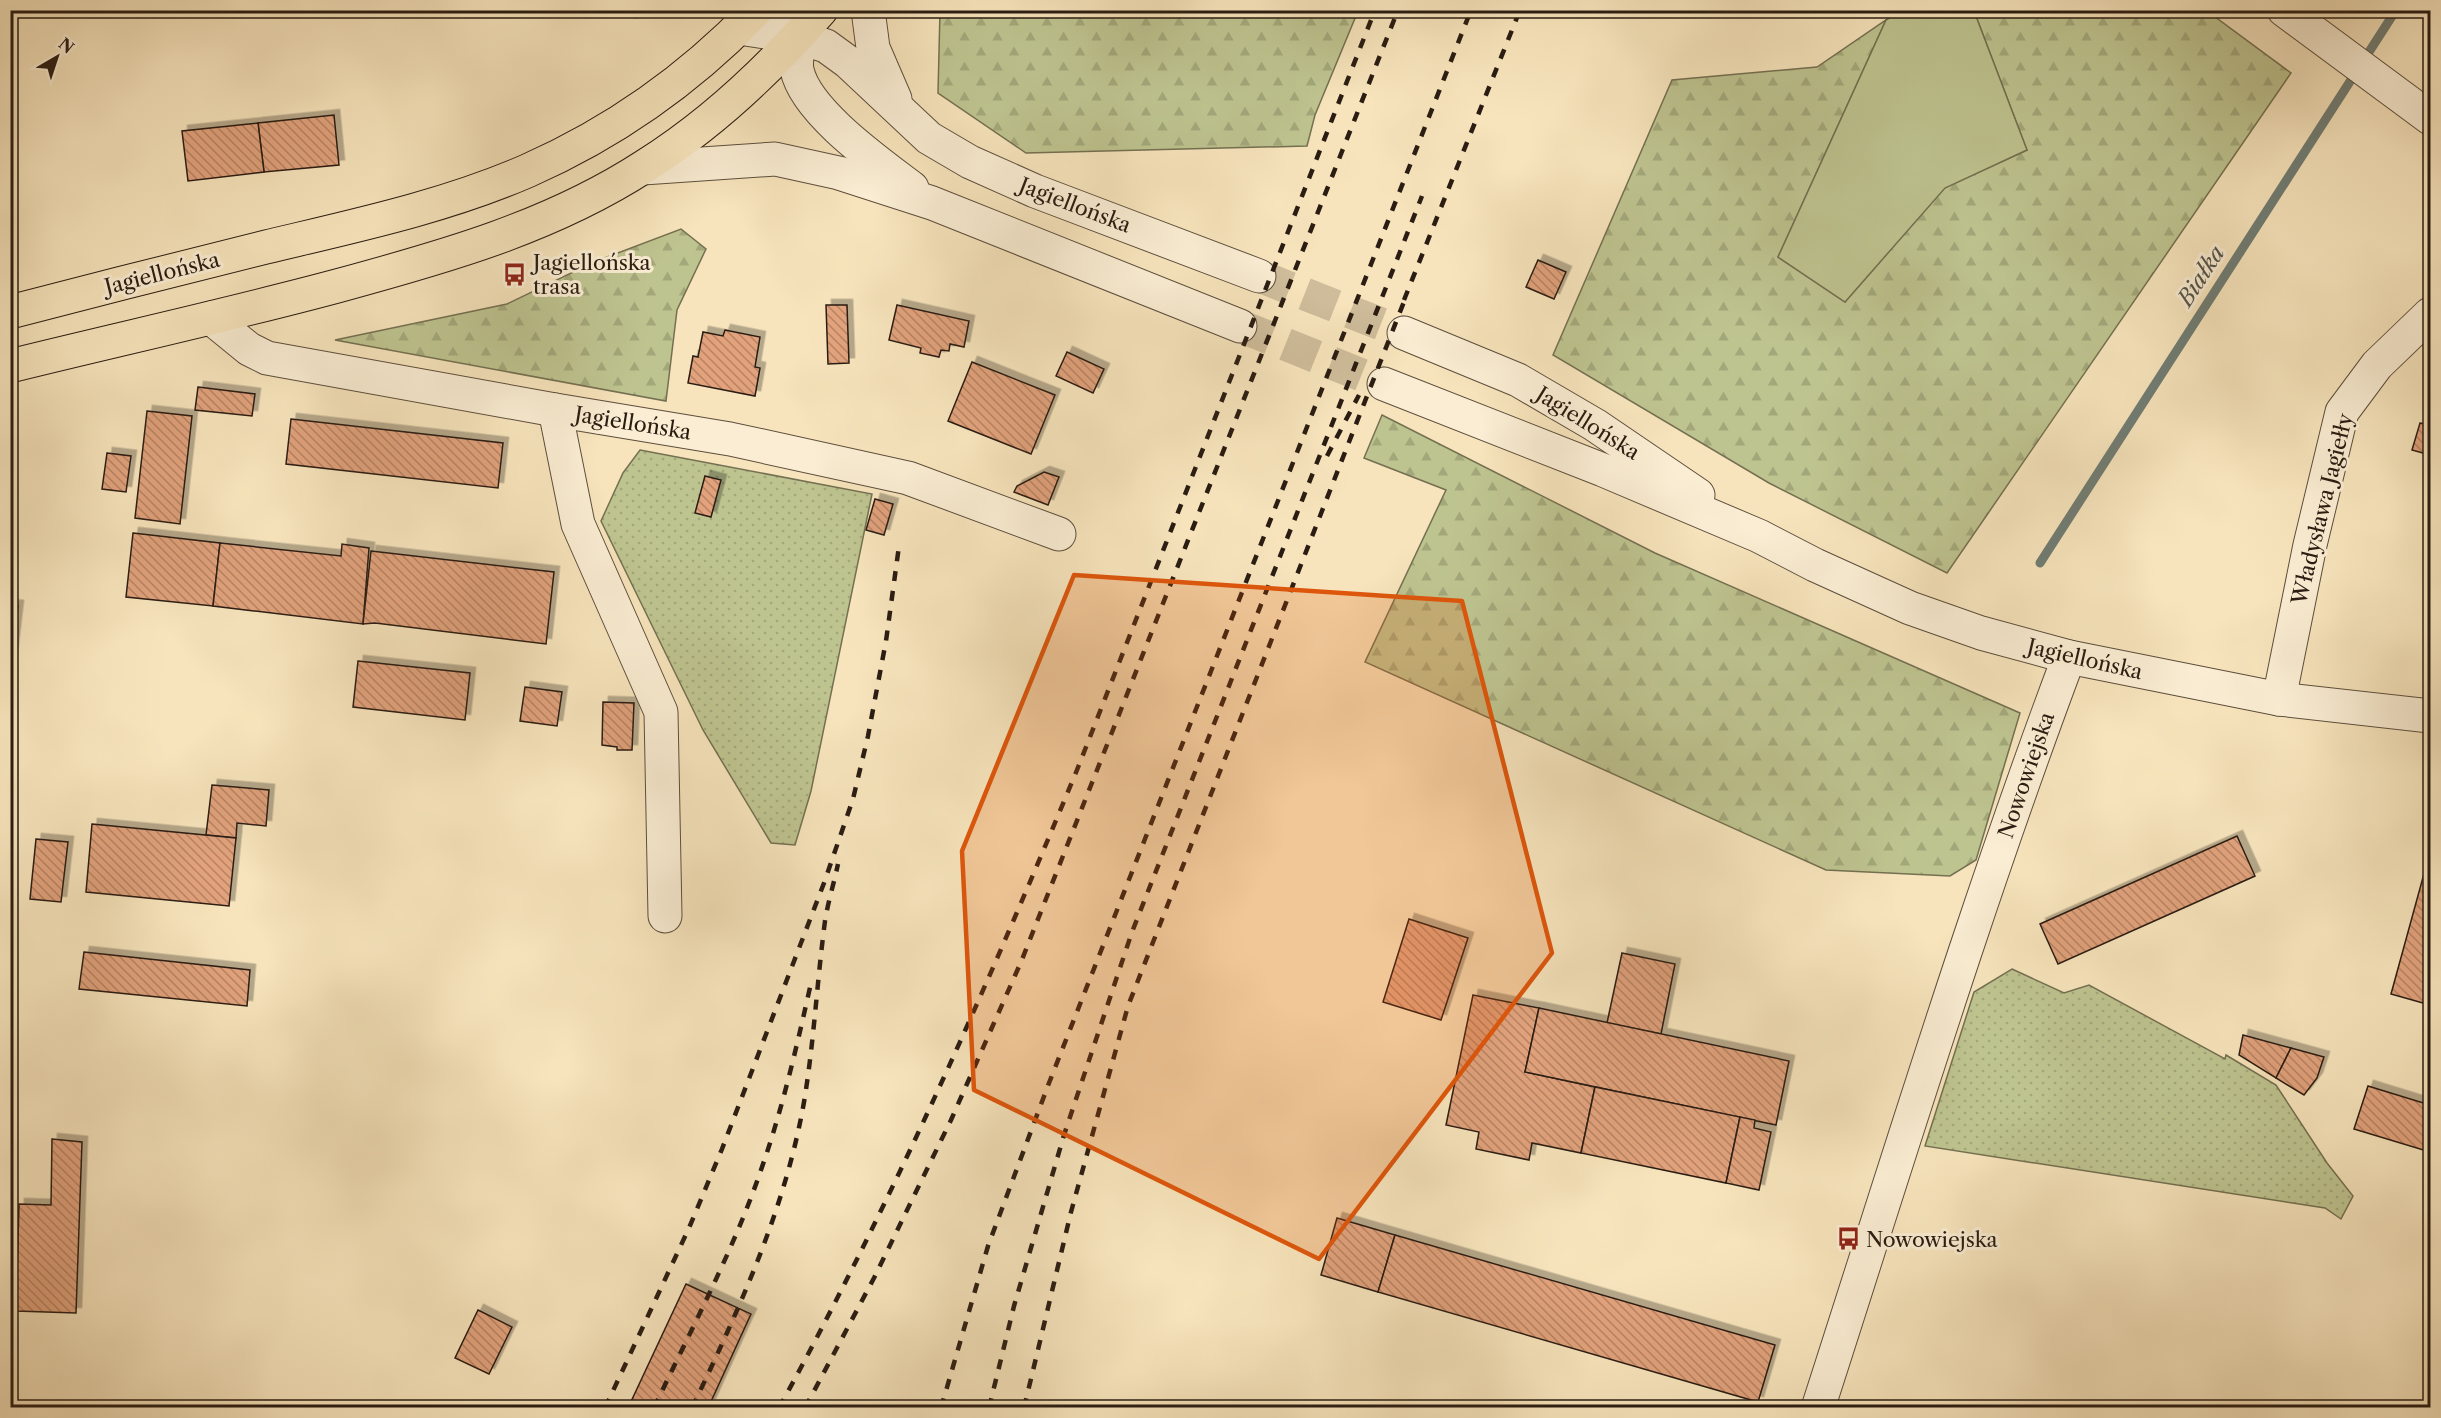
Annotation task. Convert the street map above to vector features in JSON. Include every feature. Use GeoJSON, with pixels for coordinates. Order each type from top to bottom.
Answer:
{"type":"FeatureCollection","features":[{"type":"Feature","properties":{"kind":"main road"},"geometry":{"type":"LineString","coordinates":[[10,366],[410,267],[535,223],[643,168],[681,142],[740,95],[795,24],[821,10]]}},
{"type":"Feature","properties":{"kind":"main road","name":"Jagiellońska"},"geometry":{"type":"LineString","coordinates":[[10,312],[397,215],[526,172],[618,124],[664,92],[748,19]]}},
{"type":"Feature","properties":{"kind":"street","name":"Jagiellońska"},"geometry":{"type":"LineString","coordinates":[[868,10],[873,48],[902,114]]}},
{"type":"Feature","properties":{"kind":"street"},"geometry":{"type":"LineString","coordinates":[[2284,10],[2430,118]]}},
{"type":"Feature","properties":{"kind":"street","name":"Jagiellońska"},"geometry":{"type":"LineString","coordinates":[[748,19],[795,24],[848,62],[929,138],[970,162],[1035,191],[1259,276]]}},
{"type":"Feature","properties":{"kind":"street"},"geometry":{"type":"LineString","coordinates":[[795,24],[797,70],[809,96],[862,150],[932,203]]}},
{"type":"Feature","properties":{"kind":"street"},"geometry":{"type":"LineString","coordinates":[[643,168],[775,159],[839,173],[932,203],[1240,326]]}},
{"type":"Feature","properties":{"kind":"street"},"geometry":{"type":"LineString","coordinates":[[1017,238],[1035,191]]}},
{"type":"Feature","properties":{"kind":"street","name":"Władysława Jagiełły"},"geometry":{"type":"LineString","coordinates":[[2279,699],[2313,533],[2342,412],[2377,364],[2430,314]]}},
{"type":"Feature","properties":{"kind":"street","name":"Jagiellońska"},"geometry":{"type":"LineString","coordinates":[[211,318],[249,350],[267,358],[730,439],[908,478],[1059,534]]}},
{"type":"Feature","properties":{"kind":"street","name":"Jagiellońska"},"geometry":{"type":"LineString","coordinates":[[1404,333],[1518,380],[1595,425],[1759,536]]}},
{"type":"Feature","properties":{"kind":"street","name":"Jagiellońska"},"geometry":{"type":"LineString","coordinates":[[1384,384],[1602,470],[1759,536],[1815,565],[1910,608],[1981,633],[2069,657],[2279,699],[2430,716]]}},
{"type":"Feature","properties":{"kind":"street"},"geometry":{"type":"LineString","coordinates":[[555,410],[578,524],[661,712],[665,916]]}},
{"type":"Feature","properties":{"kind":"street","name":"Nowowiejska"},"geometry":{"type":"LineString","coordinates":[[1818,1407],[1979,913],[2034,750],[2069,657]]}},
{"type":"Feature","properties":{"kind":"highlighted area"},"geometry":{"type":"Polygon","coordinates":[[[1074,575],[1462,601],[1552,953],[1319,1259],[974,1090],[962,851],[1074,575]]]}},
{"type":"Feature","properties":{"kind":"green space"},"geometry":{"type":"Polygon","coordinates":[[[940,10],[1358,11],[1315,115],[1307,146],[1026,153],[938,93],[940,10]]]}},
{"type":"Feature","properties":{"kind":"green space"},"geometry":{"type":"Polygon","coordinates":[[[1900,11],[1974,11],[2027,150],[1945,188],[1845,302],[1778,257],[1886,20],[1900,11]]]}},
{"type":"Feature","properties":{"kind":"green space"},"geometry":{"type":"Polygon","coordinates":[[[1974,11],[2207,11],[2291,73],[1947,573],[1769,483],[1553,355],[1672,80],[1817,67],[1886,20],[1778,257],[1845,302],[1945,187],[2027,150],[1974,11]]]}},
{"type":"Feature","properties":{"kind":"green space"},"geometry":{"type":"Polygon","coordinates":[[[681,229],[706,249],[677,310],[666,401],[335,340],[507,304],[594,262],[681,229]]]}},
{"type":"Feature","properties":{"kind":"green space"},"geometry":{"type":"Polygon","coordinates":[[[1382,415],[1655,553],[2020,713],[1976,860],[1950,876],[1826,870],[1365,662],[1446,490],[1364,458],[1382,415]]]}},
{"type":"Feature","properties":{"kind":"green space"},"geometry":{"type":"Polygon","coordinates":[[[640,450],[872,494],[811,791],[795,845],[771,843],[703,730],[601,521],[623,473],[640,450]]]}},
{"type":"Feature","properties":{"kind":"green space"},"geometry":{"type":"Polygon","coordinates":[[[2012,969],[2064,993],[2089,985],[2225,1059],[2226,1055],[2276,1085],[2327,1163],[2353,1196],[2341,1219],[2325,1208],[1925,1146],[1974,992],[2012,969]]]}},
{"type":"Feature","properties":{"kind":"building"},"geometry":{"type":"Polygon","coordinates":[[[334,115],[339,165],[264,172],[258,123],[334,115]]]}},
{"type":"Feature","properties":{"kind":"building"},"geometry":{"type":"Polygon","coordinates":[[[258,123],[264,172],[188,181],[182,131],[258,123]]]}},
{"type":"Feature","properties":{"kind":"building"},"geometry":{"type":"Polygon","coordinates":[[[1538,260],[1566,272],[1554,299],[1526,287],[1538,260]]]}},
{"type":"Feature","properties":{"kind":"building"},"geometry":{"type":"Polygon","coordinates":[[[826,305],[847,305],[849,363],[828,364],[826,305]]]}},
{"type":"Feature","properties":{"kind":"building"},"geometry":{"type":"Polygon","coordinates":[[[897,305],[969,321],[964,347],[950,344],[949,351],[941,350],[939,357],[920,353],[921,348],[889,340],[897,305]]]}},
{"type":"Feature","properties":{"kind":"building"},"geometry":{"type":"Polygon","coordinates":[[[725,330],[760,337],[755,367],[760,368],[755,396],[688,383],[693,356],[698,357],[703,332],[723,336],[725,330]]]}},
{"type":"Feature","properties":{"kind":"building"},"geometry":{"type":"Polygon","coordinates":[[[1067,352],[1104,369],[1093,393],[1056,376],[1067,352]]]}},
{"type":"Feature","properties":{"kind":"building"},"geometry":{"type":"Polygon","coordinates":[[[972,362],[1055,395],[1031,454],[948,421],[972,362]]]}},
{"type":"Feature","properties":{"kind":"building"},"geometry":{"type":"Polygon","coordinates":[[[198,387],[255,394],[252,416],[195,410],[198,387]]]}},
{"type":"Feature","properties":{"kind":"building"},"geometry":{"type":"Polygon","coordinates":[[[147,411],[192,416],[180,524],[135,518],[147,411]]]}},
{"type":"Feature","properties":{"kind":"building"},"geometry":{"type":"Polygon","coordinates":[[[291,419],[503,443],[498,488],[286,464],[291,419]]]}},
{"type":"Feature","properties":{"kind":"building"},"geometry":{"type":"Polygon","coordinates":[[[2420,423],[2430,425],[2430,455],[2412,450],[2420,423]]]}},
{"type":"Feature","properties":{"kind":"building"},"geometry":{"type":"Polygon","coordinates":[[[107,453],[131,456],[126,492],[102,489],[107,453]]]}},
{"type":"Feature","properties":{"kind":"building"},"geometry":{"type":"Polygon","coordinates":[[[1044,472],[1059,477],[1048,505],[1014,492],[1017,486],[1044,472]]]}},
{"type":"Feature","properties":{"kind":"building"},"geometry":{"type":"Polygon","coordinates":[[[705,476],[721,480],[711,517],[695,513],[705,476]]]}},
{"type":"Feature","properties":{"kind":"building"},"geometry":{"type":"Polygon","coordinates":[[[875,499],[893,504],[884,535],[866,530],[875,499]]]}},
{"type":"Feature","properties":{"kind":"building"},"geometry":{"type":"Polygon","coordinates":[[[133,533],[220,543],[213,606],[126,597],[133,533]]]}},
{"type":"Feature","properties":{"kind":"building"},"geometry":{"type":"Polygon","coordinates":[[[220,543],[341,556],[342,544],[369,548],[363,624],[213,606],[220,543]]]}},
{"type":"Feature","properties":{"kind":"building"},"geometry":{"type":"Polygon","coordinates":[[[371,551],[554,572],[546,644],[375,623],[363,624],[371,551]]]}},
{"type":"Feature","properties":{"kind":"building"},"geometry":{"type":"Polygon","coordinates":[[[10,605],[18,606],[10,673],[10,605]]]}},
{"type":"Feature","properties":{"kind":"building"},"geometry":{"type":"Polygon","coordinates":[[[358,661],[470,673],[465,720],[353,707],[358,661]]]}},
{"type":"Feature","properties":{"kind":"building"},"geometry":{"type":"Polygon","coordinates":[[[525,687],[562,692],[557,726],[520,721],[525,687]]]}},
{"type":"Feature","properties":{"kind":"building"},"geometry":{"type":"Polygon","coordinates":[[[603,702],[634,703],[632,750],[617,750],[617,747],[602,745],[603,702]]]}},
{"type":"Feature","properties":{"kind":"building"},"geometry":{"type":"Polygon","coordinates":[[[212,785],[269,790],[266,826],[237,823],[236,838],[206,835],[212,785]]]}},
{"type":"Feature","properties":{"kind":"building"},"geometry":{"type":"Polygon","coordinates":[[[92,824],[236,838],[229,906],[86,892],[92,824]]]}},
{"type":"Feature","properties":{"kind":"building"},"geometry":{"type":"Polygon","coordinates":[[[2237,836],[2255,876],[2058,964],[2040,924],[2237,836]]]}},
{"type":"Feature","properties":{"kind":"building"},"geometry":{"type":"Polygon","coordinates":[[[36,839],[68,842],[61,902],[30,899],[36,839]]]}},
{"type":"Feature","properties":{"kind":"building"},"geometry":{"type":"Polygon","coordinates":[[[2430,851],[2430,872],[2425,870],[2430,851]]]}},
{"type":"Feature","properties":{"kind":"building"},"geometry":{"type":"Polygon","coordinates":[[[2425,870],[2430,872],[2430,1005],[2391,994],[2425,870]]]}},
{"type":"Feature","properties":{"kind":"building"},"geometry":{"type":"Polygon","coordinates":[[[1409,919],[1468,938],[1441,1020],[1383,1002],[1409,919]]]}},
{"type":"Feature","properties":{"kind":"building"},"geometry":{"type":"Polygon","coordinates":[[[84,952],[250,970],[247,1006],[79,989],[84,952]]]}},
{"type":"Feature","properties":{"kind":"building"},"geometry":{"type":"Polygon","coordinates":[[[1622,953],[1675,964],[1661,1034],[1607,1023],[1622,953]]]}},
{"type":"Feature","properties":{"kind":"building"},"geometry":{"type":"Polygon","coordinates":[[[1473,995],[1539,1008],[1525,1072],[1595,1087],[1581,1153],[1532,1143],[1529,1160],[1476,1149],[1479,1132],[1446,1125],[1473,995]]]}},
{"type":"Feature","properties":{"kind":"building"},"geometry":{"type":"Polygon","coordinates":[[[1539,1008],[1789,1061],[1776,1125],[1525,1072],[1539,1008]]]}},
{"type":"Feature","properties":{"kind":"building"},"geometry":{"type":"Polygon","coordinates":[[[2243,1035],[2291,1048],[2276,1078],[2239,1055],[2243,1035]]]}},
{"type":"Feature","properties":{"kind":"building"},"geometry":{"type":"Polygon","coordinates":[[[2291,1048],[2324,1057],[2317,1078],[2304,1095],[2276,1078],[2291,1048]]]}},
{"type":"Feature","properties":{"kind":"building"},"geometry":{"type":"Polygon","coordinates":[[[2368,1086],[2430,1105],[2430,1152],[2354,1129],[2368,1086]]]}},
{"type":"Feature","properties":{"kind":"building"},"geometry":{"type":"Polygon","coordinates":[[[1595,1087],[1740,1117],[1726,1183],[1581,1153],[1595,1087]]]}},
{"type":"Feature","properties":{"kind":"building"},"geometry":{"type":"Polygon","coordinates":[[[1740,1117],[1755,1120],[1754,1128],[1771,1132],[1759,1190],[1726,1183],[1740,1117]]]}},
{"type":"Feature","properties":{"kind":"building"},"geometry":{"type":"Polygon","coordinates":[[[52,1139],[82,1142],[76,1313],[16,1311],[19,1204],[51,1205],[52,1139]]]}},
{"type":"Feature","properties":{"kind":"building"},"geometry":{"type":"Polygon","coordinates":[[[1337,1218],[1395,1235],[1378,1292],[1321,1275],[1337,1218]]]}},
{"type":"Feature","properties":{"kind":"building"},"geometry":{"type":"Polygon","coordinates":[[[1395,1235],[1775,1345],[1758,1402],[1378,1292],[1395,1235]]]}},
{"type":"Feature","properties":{"kind":"building"},"geometry":{"type":"Polygon","coordinates":[[[686,1284],[751,1314],[708,1408],[628,1408],[686,1284]]]}},
{"type":"Feature","properties":{"kind":"building"},"geometry":{"type":"Polygon","coordinates":[[[478,1310],[512,1327],[489,1374],[455,1358],[478,1310]]]}},
{"type":"Feature","properties":{"kind":"waterway","name":"Białka"},"geometry":{"type":"LineString","coordinates":[[611,10],[636,14]]}},
{"type":"Feature","properties":{"kind":"waterway","name":"Białka"},"geometry":{"type":"LineString","coordinates":[[2040,563],[2396,10]]}},
{"type":"Feature","properties":{"kind":"tunnel"},"geometry":{"type":"LineString","coordinates":[[1259,276],[1404,333]]}},
{"type":"Feature","properties":{"kind":"tunnel"},"geometry":{"type":"LineString","coordinates":[[1240,326],[1384,384]]}},
{"type":"Feature","properties":{"kind":"railway"},"geometry":{"type":"LineString","coordinates":[[779,1408],[861,1252],[937,1093],[1043,851],[1077,770],[1375,10]]}},
{"type":"Feature","properties":{"kind":"railway"},"geometry":{"type":"LineString","coordinates":[[805,1408],[874,1278],[951,1120],[1021,962],[1398,10]]}},
{"type":"Feature","properties":{"kind":"railway"},"geometry":{"type":"LineString","coordinates":[[941,1408],[988,1246],[1049,1083],[1471,10]]}},
{"type":"Feature","properties":{"kind":"railway"},"geometry":{"type":"LineString","coordinates":[[1404,300],[1520,10]]}},
{"type":"Feature","properties":{"kind":"railway"},"geometry":{"type":"LineString","coordinates":[[989,1408],[1014,1306],[1064,1135],[1132,932],[1422,196]]}},
{"type":"Feature","properties":{"kind":"railway"},"geometry":{"type":"LineString","coordinates":[[1024,1408],[1071,1212],[1128,1006],[1407,294]]}},
{"type":"Feature","properties":{"kind":"railway"},"geometry":{"type":"LineString","coordinates":[[1327,456],[1359,395]]}},
{"type":"Feature","properties":{"kind":"railway"},"geometry":{"type":"LineString","coordinates":[[605,1408],[689,1228],[722,1149],[824,883],[853,799],[868,736],[886,641],[899,546]]}},
{"type":"Feature","properties":{"kind":"railway"},"geometry":{"type":"LineString","coordinates":[[692,1408],[727,1334],[773,1220],[796,1142],[813,1034],[825,921],[838,864]]}},
{"type":"Feature","properties":{"kind":"railway"},"geometry":{"type":"LineString","coordinates":[[654,1408],[739,1229],[751,1198],[783,1099],[811,983]]}},
{"type":"Feature","properties":{"kind":"place","name":"Jagiellońska trasa"},"geometry":{"type":"Point","coordinates":[515,274]}},
{"type":"Feature","properties":{"kind":"place","name":"Nowowiejska"},"geometry":{"type":"Point","coordinates":[1848,1239]}}]}
